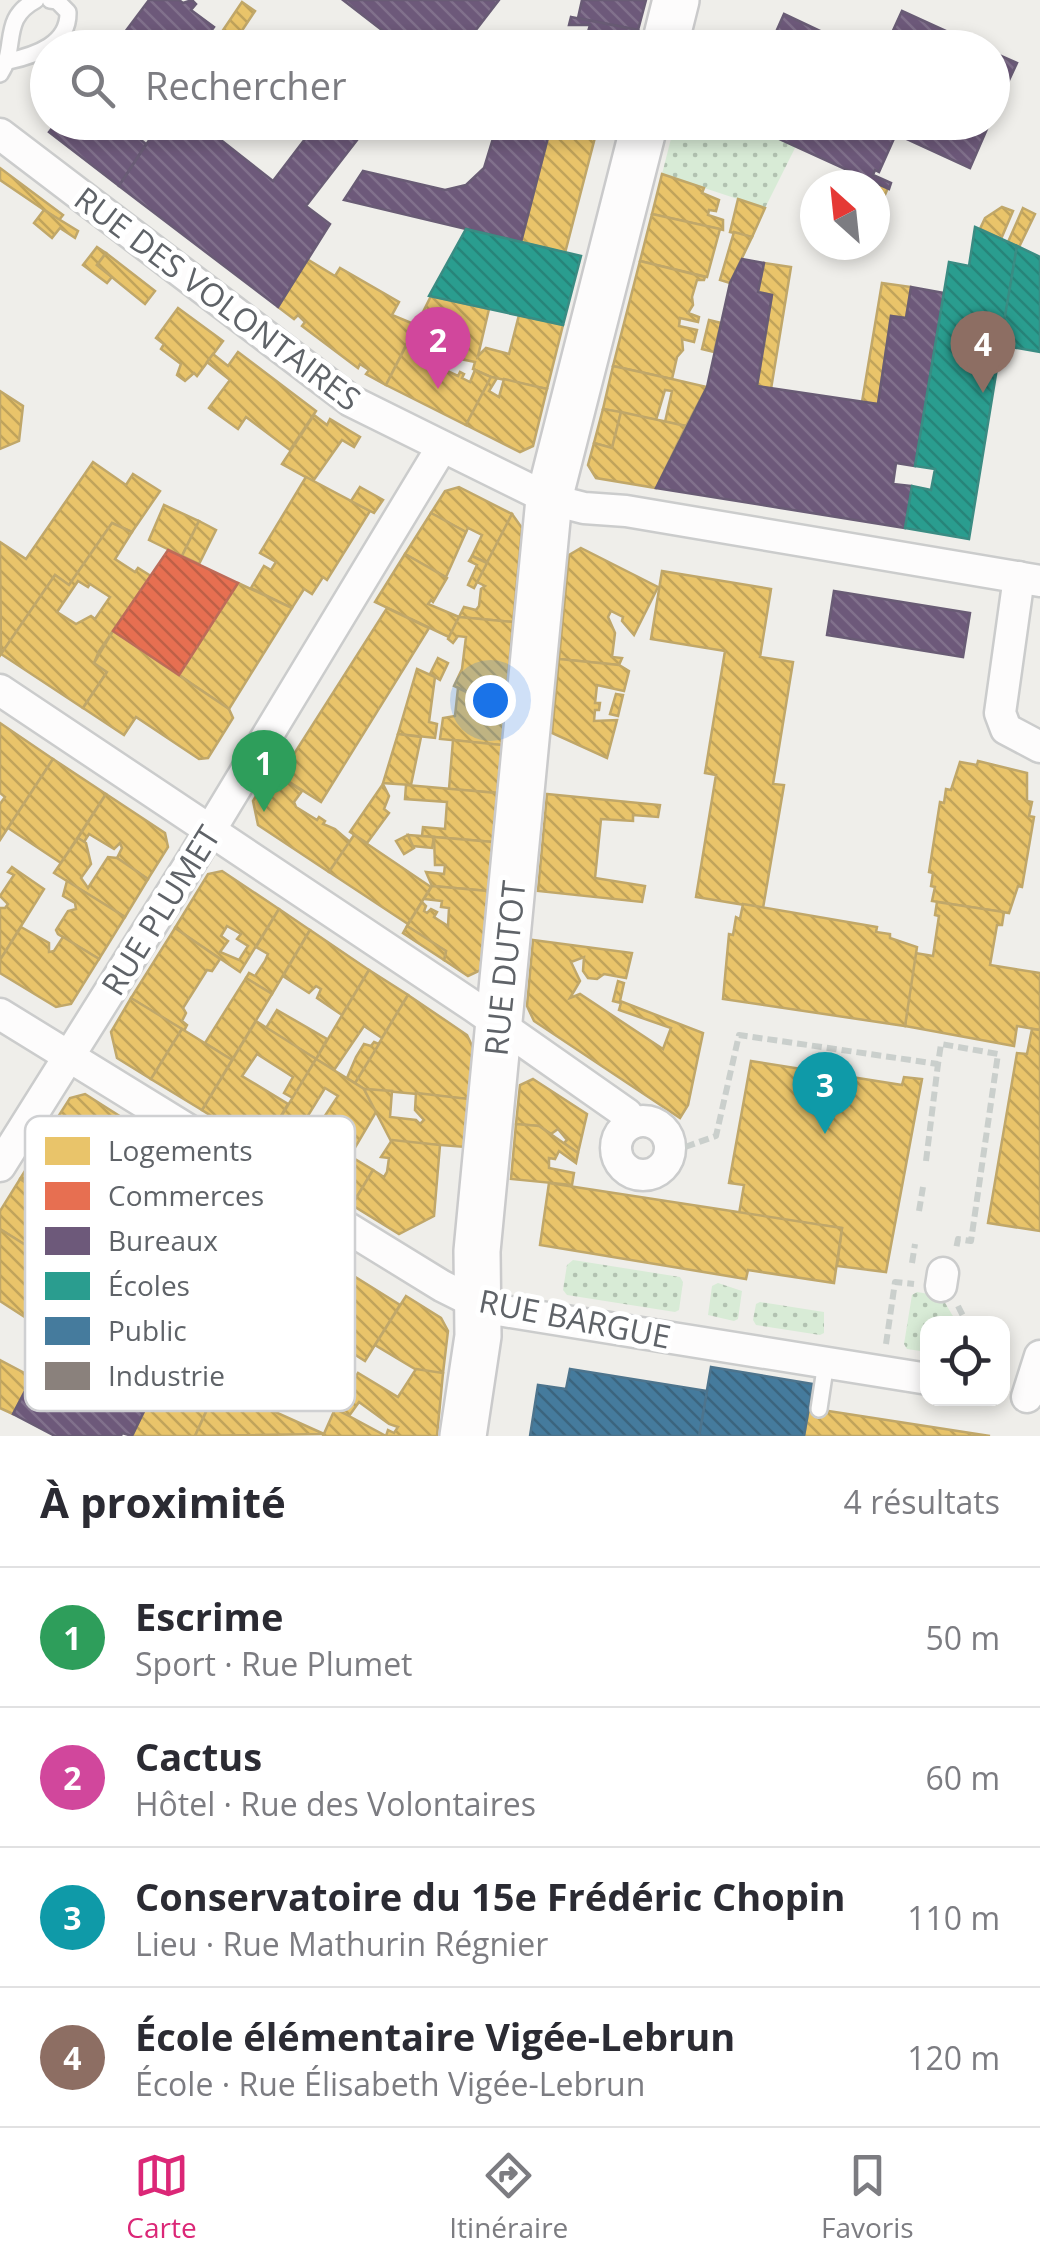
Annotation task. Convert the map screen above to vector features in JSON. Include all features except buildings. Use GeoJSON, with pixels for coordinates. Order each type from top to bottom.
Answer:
{"type":"FeatureCollection","features":[{"type":"Feature","properties":{"kind":"street"},"geometry":{"type":"LineString","coordinates":[[668,30],[676,0]]}},
{"type":"Feature","properties":{"kind":"street","name":"RUE DES VOLONTAIRES"},"geometry":{"type":"LineString","coordinates":[[0,134],[352,401],[549,499],[584,508],[1030,579]]}},
{"type":"Feature","properties":{"kind":"street","name":"RUE DUTOT"},"geometry":{"type":"LineString","coordinates":[[463,1436],[478,1336],[477,1251],[549,499],[639,140]]}},
{"type":"Feature","properties":{"kind":"street","name":"RUE PLUMET"},"geometry":{"type":"LineString","coordinates":[[31,1116],[442,448]]}},
{"type":"Feature","properties":{"kind":"street"},"geometry":{"type":"LineString","coordinates":[[1030,579],[1000,714],[1006,729],[1040,747]]}},
{"type":"Feature","properties":{"kind":"street"},"geometry":{"type":"LineString","coordinates":[[0,690],[498,1024],[627,1114],[632,1124]]}},
{"type":"Feature","properties":{"kind":"street","name":"RUE BARGUE"},"geometry":{"type":"LineString","coordinates":[[0,1014],[163,1116]]}},
{"type":"Feature","properties":{"kind":"street"},"geometry":{"type":"LineString","coordinates":[[640,1120],[656,1124],[668,1136],[671,1152],[668,1162],[654,1174],[644,1176],[620,1164],[616,1146],[624,1128],[640,1120]]}},
{"type":"Feature","properties":{"kind":"street","name":"RUE PLUMET"},"geometry":{"type":"LineString","coordinates":[[0,1166],[25,1126]]}},
{"type":"Feature","properties":{"kind":"street","name":"RUE BARGUE"},"geometry":{"type":"LineString","coordinates":[[355,1233],[442,1286],[476,1303],[504,1311],[920,1378]]}},
{"type":"Feature","properties":{"kind":"street"},"geometry":{"type":"LineString","coordinates":[[1023,1396],[1040,1356]]}},
{"type":"Feature","properties":{"kind":"lane"},"geometry":{"type":"LineString","coordinates":[[4,68],[12,23],[23,6],[36,0]]}},
{"type":"Feature","properties":{"kind":"lane"},"geometry":{"type":"LineString","coordinates":[[50,0],[57,1],[68,12],[65,30]]}},
{"type":"Feature","properties":{"kind":"lane"},"geometry":{"type":"LineString","coordinates":[[4,68],[30,56]]}},
{"type":"Feature","properties":{"kind":"lane"},"geometry":{"type":"LineString","coordinates":[[819,1409],[826,1362]]}},
{"type":"Feature","properties":{"kind":"path"},"geometry":{"type":"LineString","coordinates":[[671,1152],[716,1136],[739,1035],[938,1064]]}},
{"type":"Feature","properties":{"kind":"path"},"geometry":{"type":"LineString","coordinates":[[926,1161],[941,1044],[998,1054],[982,1163]]}},
{"type":"Feature","properties":{"kind":"path"},"geometry":{"type":"LineString","coordinates":[[919,1211],[923,1187]]}},
{"type":"Feature","properties":{"kind":"green space"},"geometry":{"type":"Polygon","coordinates":[[[671,140],[782,140],[796,146],[765,208],[662,174],[671,140]]]}},
{"type":"Feature","properties":{"kind":"green space"},"geometry":{"type":"Polygon","coordinates":[[[573,1260],[680,1277],[683,1282],[679,1310],[567,1295],[563,1290],[567,1265],[573,1260]]]}},
{"type":"Feature","properties":{"kind":"green space"},"geometry":{"type":"Polygon","coordinates":[[[718,1283],[742,1291],[738,1319],[734,1321],[708,1315],[712,1286],[718,1283]]]}},
{"type":"Feature","properties":{"kind":"green space"},"geometry":{"type":"Polygon","coordinates":[[[917,1292],[941,1296],[953,1316],[920,1316],[920,1351],[907,1349],[904,1344],[912,1295],[917,1292]]]}},
{"type":"Feature","properties":{"kind":"green space"},"geometry":{"type":"Polygon","coordinates":[[[756,1304],[824,1312],[824,1333],[756,1325],[753,1320],[756,1304]]]}},
{"type":"Feature","properties":{"kind":"place","name":"Cactus"},"geometry":{"type":"Point","coordinates":[438,389]}},
{"type":"Feature","properties":{"kind":"place","name":"École élémentaire Vigée-Lebrun"},"geometry":{"type":"Point","coordinates":[983,393]}},
{"type":"Feature","properties":{"kind":"place","name":"Escrime"},"geometry":{"type":"Point","coordinates":[264,812]}},
{"type":"Feature","properties":{"kind":"place","name":"Conservatoire du 15e Frédéric Chopin"},"geometry":{"type":"Point","coordinates":[825,1134]}}]}
